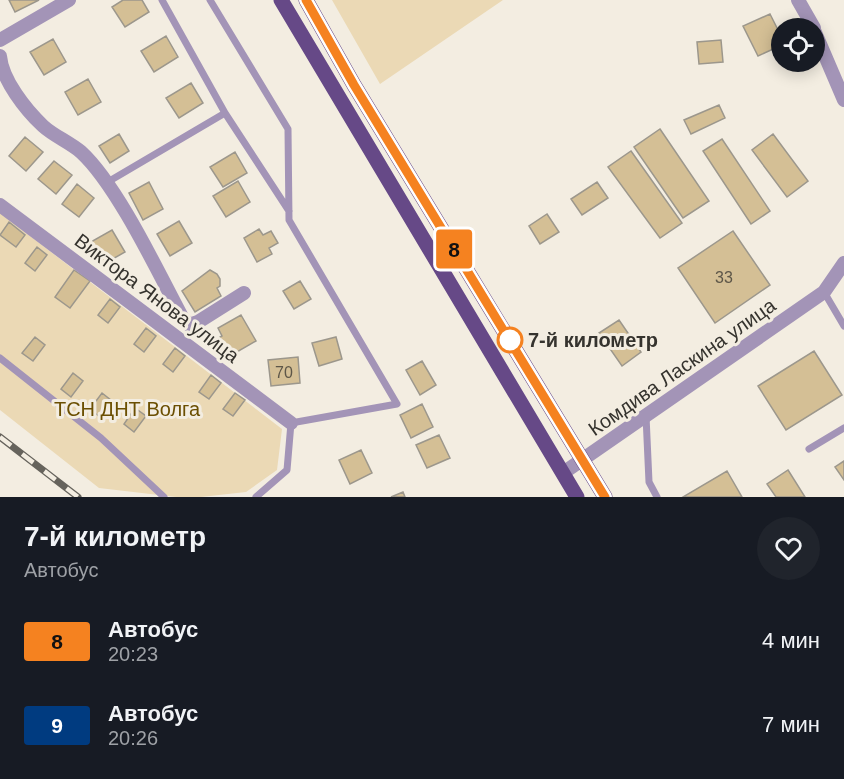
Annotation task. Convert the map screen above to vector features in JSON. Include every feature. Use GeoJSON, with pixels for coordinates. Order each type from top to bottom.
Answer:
{"type":"FeatureCollection","features":[{"type":"Feature","properties":{"kind":"main road"},"geometry":{"type":"LineString","coordinates":[[280,0],[577,497]]}},
{"type":"Feature","properties":{"kind":"main road"},"geometry":{"type":"LineString","coordinates":[[306,0],[354,85],[605,497]]}},
{"type":"Feature","properties":{"kind":"street"},"geometry":{"type":"LineString","coordinates":[[0,40],[69,0]]}},
{"type":"Feature","properties":{"kind":"street"},"geometry":{"type":"LineString","coordinates":[[798,0],[808,18]]}},
{"type":"Feature","properties":{"kind":"street"},"geometry":{"type":"LineString","coordinates":[[825,55],[844,100]]}},
{"type":"Feature","properties":{"kind":"street"},"geometry":{"type":"LineString","coordinates":[[0,56],[1,64],[21,100],[43,126],[81,153],[105,183],[182,317],[189,325],[198,322],[244,293]]}},
{"type":"Feature","properties":{"kind":"street","name":"Виктора Янова улица"},"geometry":{"type":"LineString","coordinates":[[0,205],[291,423]]}},
{"type":"Feature","properties":{"kind":"street"},"geometry":{"type":"LineString","coordinates":[[824,292],[844,263]]}},
{"type":"Feature","properties":{"kind":"street","name":"Комдива Ласкина улица"},"geometry":{"type":"LineString","coordinates":[[563,473],[824,292]]}},
{"type":"Feature","properties":{"kind":"lane"},"geometry":{"type":"LineString","coordinates":[[162,0],[225,113],[289,211]]}},
{"type":"Feature","properties":{"kind":"lane"},"geometry":{"type":"LineString","coordinates":[[210,0],[288,129],[289,220],[398,404],[291,423],[287,470],[256,497]]}},
{"type":"Feature","properties":{"kind":"lane"},"geometry":{"type":"LineString","coordinates":[[105,183],[225,113]]}},
{"type":"Feature","properties":{"kind":"lane"},"geometry":{"type":"LineString","coordinates":[[824,292],[844,326]]}},
{"type":"Feature","properties":{"kind":"lane"},"geometry":{"type":"LineString","coordinates":[[0,358],[101,438],[164,497]]}},
{"type":"Feature","properties":{"kind":"lane"},"geometry":{"type":"LineString","coordinates":[[646,416],[649,482],[657,497]]}},
{"type":"Feature","properties":{"kind":"lane"},"geometry":{"type":"LineString","coordinates":[[809,449],[844,428]]}},
{"type":"Feature","properties":{"kind":"green space"},"geometry":{"type":"Polygon","coordinates":[[[332,0],[503,0],[380,84],[332,0]]]}},
{"type":"Feature","properties":{"kind":"green space","name":"ТСН ДНТ Волга"},"geometry":{"type":"Polygon","coordinates":[[[0,213],[282,429],[277,470],[246,492],[201,497],[176,497],[99,488],[0,410],[0,213]]]}},
{"type":"Feature","properties":{"kind":"building"},"geometry":{"type":"Polygon","coordinates":[[[9,0],[39,0],[15,12],[9,0]]]}},
{"type":"Feature","properties":{"kind":"building"},"geometry":{"type":"Polygon","coordinates":[[[123,0],[142,0],[149,12],[125,27],[112,7],[123,0]]]}},
{"type":"Feature","properties":{"kind":"building"},"geometry":{"type":"Polygon","coordinates":[[[770,14],[772,18],[771,50],[758,56],[743,26],[770,14]]]}},
{"type":"Feature","properties":{"kind":"building"},"geometry":{"type":"Polygon","coordinates":[[[166,36],[178,57],[154,72],[141,51],[166,36]]]}},
{"type":"Feature","properties":{"kind":"building"},"geometry":{"type":"Polygon","coordinates":[[[53,39],[66,62],[44,75],[30,52],[53,39]]]}},
{"type":"Feature","properties":{"kind":"building"},"geometry":{"type":"Polygon","coordinates":[[[721,40],[723,62],[699,64],[697,42],[721,40]]]}},
{"type":"Feature","properties":{"kind":"building"},"geometry":{"type":"Polygon","coordinates":[[[88,79],[101,102],[78,115],[65,92],[88,79]]]}},
{"type":"Feature","properties":{"kind":"building"},"geometry":{"type":"Polygon","coordinates":[[[191,83],[203,103],[179,118],[166,98],[191,83]]]}},
{"type":"Feature","properties":{"kind":"building"},"geometry":{"type":"Polygon","coordinates":[[[719,105],[725,118],[691,134],[684,120],[719,105]]]}},
{"type":"Feature","properties":{"kind":"building"},"geometry":{"type":"Polygon","coordinates":[[[660,129],[709,201],[683,218],[634,147],[660,129]]]}},
{"type":"Feature","properties":{"kind":"building"},"geometry":{"type":"Polygon","coordinates":[[[119,134],[129,151],[110,163],[99,146],[119,134]]]}},
{"type":"Feature","properties":{"kind":"building"},"geometry":{"type":"Polygon","coordinates":[[[773,134],[808,181],[787,197],[752,150],[773,134]]]}},
{"type":"Feature","properties":{"kind":"building"},"geometry":{"type":"Polygon","coordinates":[[[25,137],[43,152],[26,171],[9,156],[25,137]]]}},
{"type":"Feature","properties":{"kind":"building"},"geometry":{"type":"Polygon","coordinates":[[[722,139],[770,211],[751,224],[703,151],[722,139]]]}},
{"type":"Feature","properties":{"kind":"building"},"geometry":{"type":"Polygon","coordinates":[[[631,151],[682,223],[660,238],[608,167],[631,151]]]}},
{"type":"Feature","properties":{"kind":"building"},"geometry":{"type":"Polygon","coordinates":[[[235,152],[247,173],[223,187],[210,167],[235,152]]]}},
{"type":"Feature","properties":{"kind":"building"},"geometry":{"type":"Polygon","coordinates":[[[54,161],[72,175],[56,194],[38,179],[54,161]]]}},
{"type":"Feature","properties":{"kind":"building"},"geometry":{"type":"Polygon","coordinates":[[[238,181],[250,202],[226,217],[213,196],[238,181]]]}},
{"type":"Feature","properties":{"kind":"building"},"geometry":{"type":"Polygon","coordinates":[[[149,182],[163,209],[143,220],[129,193],[149,182]]]}},
{"type":"Feature","properties":{"kind":"building"},"geometry":{"type":"Polygon","coordinates":[[[597,182],[608,198],[582,215],[571,199],[597,182]]]}},
{"type":"Feature","properties":{"kind":"building"},"geometry":{"type":"Polygon","coordinates":[[[77,184],[94,198],[79,217],[62,204],[77,184]]]}},
{"type":"Feature","properties":{"kind":"building"},"geometry":{"type":"Polygon","coordinates":[[[547,214],[559,232],[540,244],[529,226],[547,214]]]}},
{"type":"Feature","properties":{"kind":"building"},"geometry":{"type":"Polygon","coordinates":[[[179,221],[192,243],[170,256],[157,234],[179,221]]]}},
{"type":"Feature","properties":{"kind":"building"},"geometry":{"type":"Polygon","coordinates":[[[9,222],[25,235],[16,247],[0,235],[9,222]]]}},
{"type":"Feature","properties":{"kind":"building"},"geometry":{"type":"Polygon","coordinates":[[[259,229],[263,235],[271,231],[278,243],[269,248],[272,254],[257,262],[244,238],[259,229]]]}},
{"type":"Feature","properties":{"kind":"building"},"geometry":{"type":"Polygon","coordinates":[[[112,230],[125,252],[102,265],[89,243],[112,230]]]}},
{"type":"Feature","properties":{"kind":"building"},"geometry":{"type":"Polygon","coordinates":[[[733,231],[770,285],[715,323],[678,268],[733,231]]]}},
{"type":"Feature","properties":{"kind":"building"},"geometry":{"type":"Polygon","coordinates":[[[37,247],[47,255],[35,271],[25,263],[37,247]]]}},
{"type":"Feature","properties":{"kind":"building"},"geometry":{"type":"Polygon","coordinates":[[[74,270],[90,281],[70,308],[55,297],[74,270]]]}},
{"type":"Feature","properties":{"kind":"building"},"geometry":{"type":"Polygon","coordinates":[[[210,270],[220,279],[220,286],[217,288],[221,296],[195,312],[182,291],[210,270]]]}},
{"type":"Feature","properties":{"kind":"building"},"geometry":{"type":"Polygon","coordinates":[[[300,281],[311,299],[294,309],[283,291],[300,281]]]}},
{"type":"Feature","properties":{"kind":"building"},"geometry":{"type":"Polygon","coordinates":[[[110,299],[120,307],[108,323],[98,315],[110,299]]]}},
{"type":"Feature","properties":{"kind":"building"},"geometry":{"type":"Polygon","coordinates":[[[241,315],[256,341],[223,360],[212,342],[222,336],[218,328],[241,315]]]}},
{"type":"Feature","properties":{"kind":"building"},"geometry":{"type":"Polygon","coordinates":[[[619,320],[641,352],[622,366],[599,333],[619,320]]]}},
{"type":"Feature","properties":{"kind":"building"},"geometry":{"type":"Polygon","coordinates":[[[146,328],[156,336],[144,352],[134,344],[146,328]]]}},
{"type":"Feature","properties":{"kind":"building"},"geometry":{"type":"Polygon","coordinates":[[[35,337],[45,345],[33,361],[22,353],[35,337]]]}},
{"type":"Feature","properties":{"kind":"building"},"geometry":{"type":"Polygon","coordinates":[[[336,337],[342,359],[319,366],[312,343],[336,337]]]}},
{"type":"Feature","properties":{"kind":"building"},"geometry":{"type":"Polygon","coordinates":[[[175,348],[185,356],[173,372],[163,364],[175,348]]]}},
{"type":"Feature","properties":{"kind":"building"},"geometry":{"type":"Polygon","coordinates":[[[814,351],[842,395],[786,430],[758,386],[814,351]]]}},
{"type":"Feature","properties":{"kind":"building"},"geometry":{"type":"Polygon","coordinates":[[[298,357],[300,383],[271,386],[268,360],[298,357]]]}},
{"type":"Feature","properties":{"kind":"building"},"geometry":{"type":"Polygon","coordinates":[[[422,361],[436,385],[420,395],[406,370],[422,361]]]}},
{"type":"Feature","properties":{"kind":"building"},"geometry":{"type":"Polygon","coordinates":[[[73,373],[83,381],[71,397],[61,389],[73,373]]]}},
{"type":"Feature","properties":{"kind":"building"},"geometry":{"type":"Polygon","coordinates":[[[211,375],[221,383],[209,399],[199,392],[211,375]]]}},
{"type":"Feature","properties":{"kind":"building"},"geometry":{"type":"Polygon","coordinates":[[[102,393],[112,401],[100,417],[90,409],[102,393]]]}},
{"type":"Feature","properties":{"kind":"building"},"geometry":{"type":"Polygon","coordinates":[[[235,393],[245,400],[233,416],[223,409],[235,393]]]}},
{"type":"Feature","properties":{"kind":"building"},"geometry":{"type":"Polygon","coordinates":[[[422,404],[433,427],[411,438],[400,415],[422,404]]]}},
{"type":"Feature","properties":{"kind":"building"},"geometry":{"type":"Polygon","coordinates":[[[135,408],[146,416],[134,432],[124,424],[135,408]]]}},
{"type":"Feature","properties":{"kind":"building"},"geometry":{"type":"Polygon","coordinates":[[[439,435],[450,458],[427,468],[416,445],[439,435]]]}},
{"type":"Feature","properties":{"kind":"building"},"geometry":{"type":"Polygon","coordinates":[[[361,450],[372,473],[350,484],[339,460],[361,450]]]}},
{"type":"Feature","properties":{"kind":"building"},"geometry":{"type":"Polygon","coordinates":[[[844,461],[844,480],[835,467],[844,461]]]}},
{"type":"Feature","properties":{"kind":"building"},"geometry":{"type":"Polygon","coordinates":[[[788,470],[805,497],[776,497],[767,484],[788,470]]]}},
{"type":"Feature","properties":{"kind":"building"},"geometry":{"type":"Polygon","coordinates":[[[727,471],[742,497],[683,497],[727,471]]]}},
{"type":"Feature","properties":{"kind":"building"},"geometry":{"type":"Polygon","coordinates":[[[403,492],[405,497],[391,497],[403,492]]]}},
{"type":"Feature","properties":{"kind":"railway"},"geometry":{"type":"LineString","coordinates":[[0,437],[78,497]]}},
{"type":"Feature","properties":{"kind":"bus line","name":"8"},"geometry":{"type":"LineString","coordinates":[[306,0],[354,85],[605,497]]}},
{"type":"Feature","properties":{"kind":"place","name":"7-й километр"},"geometry":{"type":"Point","coordinates":[510,340]}}]}
